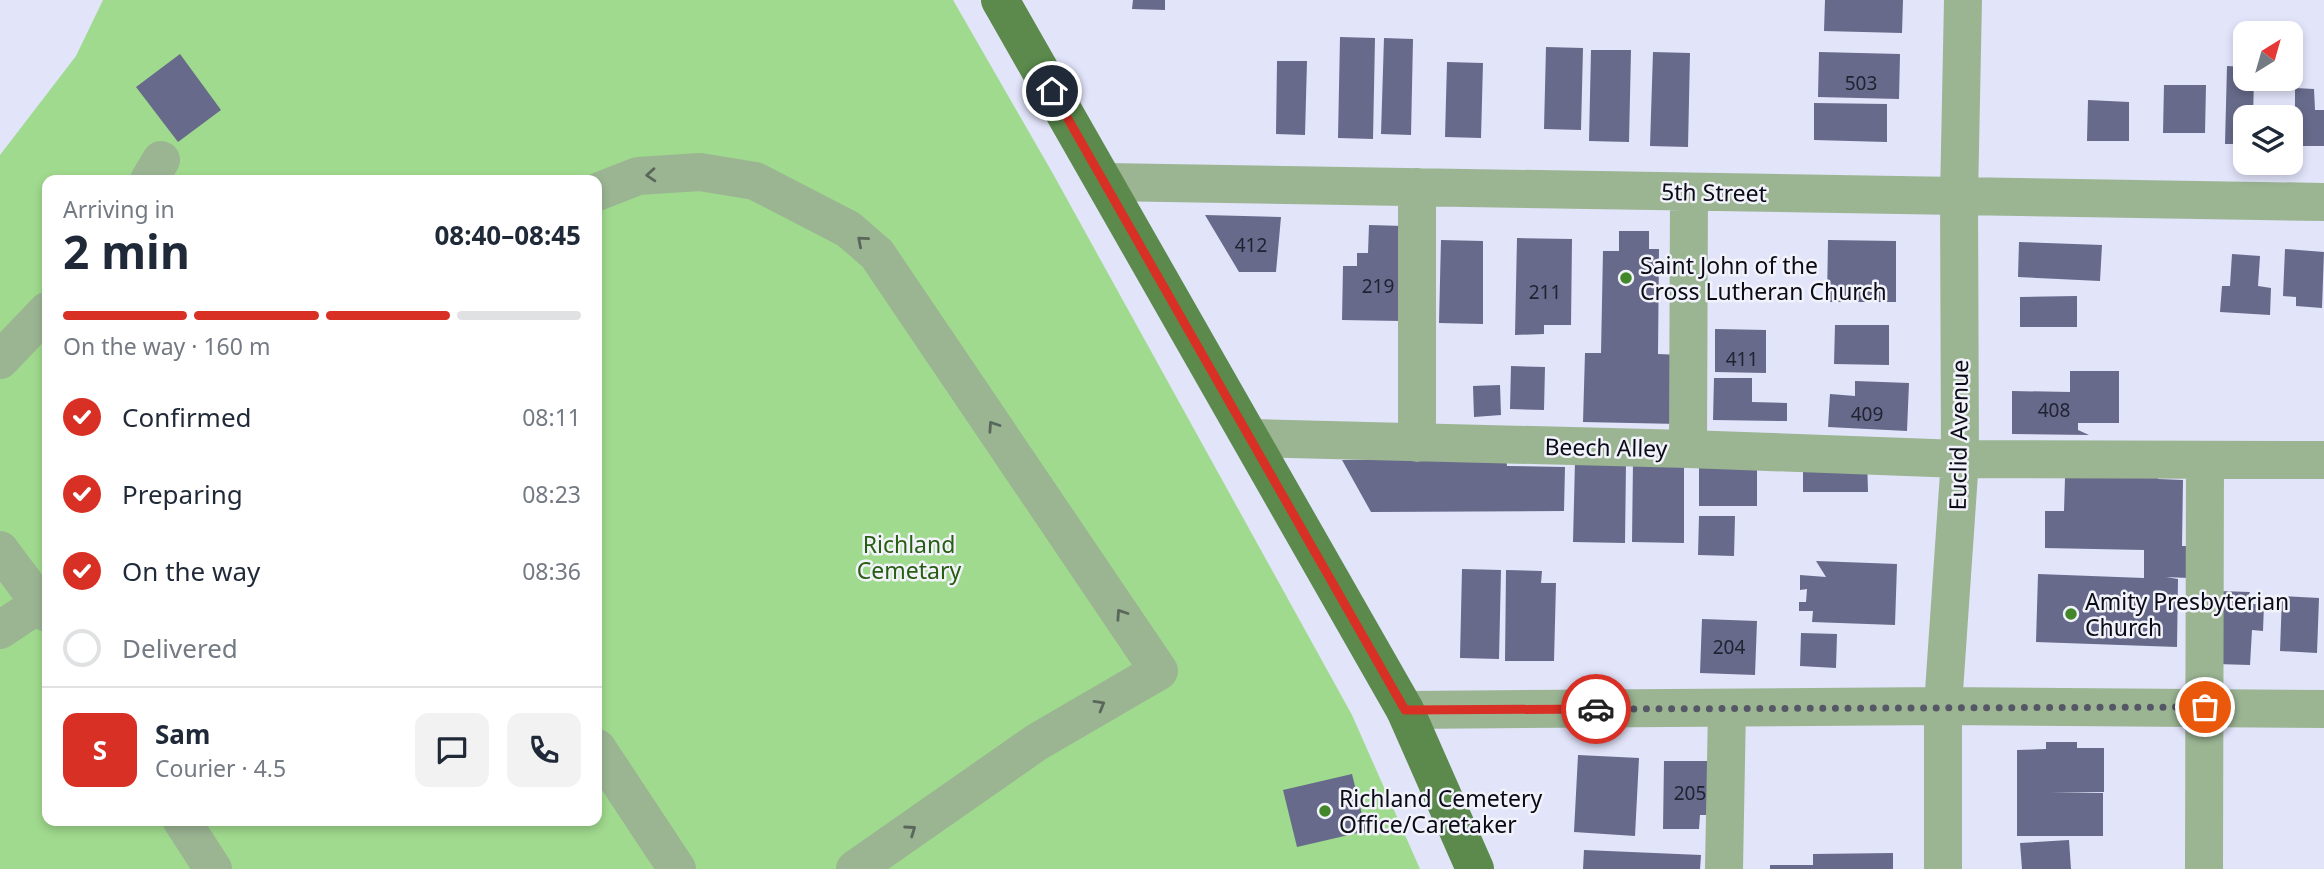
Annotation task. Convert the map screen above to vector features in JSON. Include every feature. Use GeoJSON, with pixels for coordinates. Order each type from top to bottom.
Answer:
{"type":"FeatureCollection","features":[{"type":"Feature","properties":{"kind":"main road"},"geometry":{"type":"LineString","coordinates":[[1000,0],[1405,710],[1475,869]]}},
{"type":"Feature","properties":{"kind":"street","name":"Euclid Avenue"},"geometry":{"type":"LineString","coordinates":[[1943,869],[1943,706],[1960,459],[1959,198],[1963,0]]}},
{"type":"Feature","properties":{"kind":"street"},"geometry":{"type":"LineString","coordinates":[[602,190],[638,176],[700,172],[755,181],[848,229],[877,254],[1159,671],[1037,742],[855,869]]}},
{"type":"Feature","properties":{"kind":"street","name":"5th Street"},"geometry":{"type":"LineString","coordinates":[[1105,182],[2324,202]]}},
{"type":"Feature","properties":{"kind":"street"},"geometry":{"type":"LineString","coordinates":[[1417,187],[1417,443]]}},
{"type":"Feature","properties":{"kind":"street"},"geometry":{"type":"LineString","coordinates":[[1688,449],[1689,192]]}},
{"type":"Feature","properties":{"kind":"street"},"geometry":{"type":"LineString","coordinates":[[0,360],[42,316]]}},
{"type":"Feature","properties":{"kind":"street","name":"Beech Alley"},"geometry":{"type":"LineString","coordinates":[[1252,438],[1960,459],[2324,460]]}},
{"type":"Feature","properties":{"kind":"street"},"geometry":{"type":"LineString","coordinates":[[2204,460],[2204,869]]}},
{"type":"Feature","properties":{"kind":"street"},"geometry":{"type":"LineString","coordinates":[[0,550],[42,601]]}},
{"type":"Feature","properties":{"kind":"street"},"geometry":{"type":"LineString","coordinates":[[0,630],[42,607]]}},
{"type":"Feature","properties":{"kind":"street"},"geometry":{"type":"LineString","coordinates":[[1405,710],[1943,706],[2324,709]]}},
{"type":"Feature","properties":{"kind":"street"},"geometry":{"type":"LineString","coordinates":[[1724,869],[1727,708]]}},
{"type":"Feature","properties":{"kind":"street"},"geometry":{"type":"LineString","coordinates":[[602,756],[677,869]]}},
{"type":"Feature","properties":{"kind":"street"},"geometry":{"type":"LineString","coordinates":[[185,826],[213,869]]}},
{"type":"Feature","properties":{"kind":"green space","name":"Richland Cemetary"},"geometry":{"type":"Polygon","coordinates":[[[103,0],[953,0],[1052,172],[1352,715],[1420,869],[0,869],[0,155],[76,56],[103,0]]]}},
{"type":"Feature","properties":{"kind":"building"},"geometry":{"type":"Polygon","coordinates":[[[1133,0],[1165,0],[1165,10],[1132,9],[1133,0]]]}},
{"type":"Feature","properties":{"kind":"building"},"geometry":{"type":"Polygon","coordinates":[[[1825,0],[1903,0],[1902,33],[1824,31],[1825,0]]]}},
{"type":"Feature","properties":{"kind":"building"},"geometry":{"type":"Polygon","coordinates":[[[1340,37],[1375,38],[1373,139],[1338,138],[1340,37]]]}},
{"type":"Feature","properties":{"kind":"building"},"geometry":{"type":"Polygon","coordinates":[[[1384,38],[1413,39],[1411,135],[1381,134],[1384,38]]]}},
{"type":"Feature","properties":{"kind":"building"},"geometry":{"type":"Polygon","coordinates":[[[1546,47],[1583,48],[1581,130],[1544,129],[1546,47]]]}},
{"type":"Feature","properties":{"kind":"building"},"geometry":{"type":"Polygon","coordinates":[[[1591,50],[1631,50],[1629,142],[1589,141],[1591,50]]]}},
{"type":"Feature","properties":{"kind":"building"},"geometry":{"type":"Polygon","coordinates":[[[1653,52],[1690,53],[1688,147],[1650,146],[1653,52]]]}},
{"type":"Feature","properties":{"kind":"building"},"geometry":{"type":"Polygon","coordinates":[[[1819,52],[1900,54],[1899,99],[1818,97],[1819,52]]]}},
{"type":"Feature","properties":{"kind":"building"},"geometry":{"type":"Polygon","coordinates":[[[180,54],[221,110],[178,142],[136,87],[180,54]]]}},
{"type":"Feature","properties":{"kind":"building"},"geometry":{"type":"Polygon","coordinates":[[[1277,61],[1307,61],[1305,135],[1276,134],[1277,61]]]}},
{"type":"Feature","properties":{"kind":"building"},"geometry":{"type":"Polygon","coordinates":[[[1447,62],[1483,63],[1481,138],[1445,137],[1447,62]]]}},
{"type":"Feature","properties":{"kind":"building"},"geometry":{"type":"Polygon","coordinates":[[[2227,66],[2233,66],[2233,91],[2254,91],[2253,105],[2233,105],[2233,144],[2225,144],[2227,66]]]}},
{"type":"Feature","properties":{"kind":"building"},"geometry":{"type":"Polygon","coordinates":[[[2164,85],[2206,85],[2205,133],[2163,133],[2164,85]]]}},
{"type":"Feature","properties":{"kind":"building"},"geometry":{"type":"Polygon","coordinates":[[[2314,89],[2315,110],[2324,110],[2324,146],[2303,146],[2303,105],[2295,105],[2295,91],[2314,89]]]}},
{"type":"Feature","properties":{"kind":"building"},"geometry":{"type":"Polygon","coordinates":[[[2088,100],[2129,102],[2129,141],[2087,141],[2088,100]]]}},
{"type":"Feature","properties":{"kind":"building"},"geometry":{"type":"Polygon","coordinates":[[[1814,103],[1887,104],[1887,142],[1814,140],[1814,103]]]}},
{"type":"Feature","properties":{"kind":"building"},"geometry":{"type":"Polygon","coordinates":[[[1205,215],[1281,217],[1276,272],[1239,272],[1205,215]]]}},
{"type":"Feature","properties":{"kind":"building"},"geometry":{"type":"Polygon","coordinates":[[[1369,225],[1404,226],[1402,321],[1342,320],[1343,266],[1357,266],[1357,253],[1368,253],[1369,225]]]}},
{"type":"Feature","properties":{"kind":"building"},"geometry":{"type":"Polygon","coordinates":[[[1619,231],[1649,231],[1649,249],[1659,249],[1658,354],[1681,355],[1679,424],[1583,422],[1585,353],[1601,353],[1603,251],[1619,251],[1619,231]]]}},
{"type":"Feature","properties":{"kind":"building"},"geometry":{"type":"Polygon","coordinates":[[[1517,238],[1572,239],[1571,325],[1544,325],[1544,334],[1515,335],[1517,238]]]}},
{"type":"Feature","properties":{"kind":"building"},"geometry":{"type":"Polygon","coordinates":[[[1441,240],[1483,241],[1483,324],[1439,323],[1441,240]]]}},
{"type":"Feature","properties":{"kind":"building"},"geometry":{"type":"Polygon","coordinates":[[[1828,240],[1896,241],[1896,302],[1827,302],[1828,240]]]}},
{"type":"Feature","properties":{"kind":"building"},"geometry":{"type":"Polygon","coordinates":[[[2019,242],[2102,245],[2100,281],[2018,277],[2019,242]]]}},
{"type":"Feature","properties":{"kind":"building"},"geometry":{"type":"Polygon","coordinates":[[[2285,249],[2324,252],[2322,308],[2296,306],[2296,297],[2283,296],[2285,249]]]}},
{"type":"Feature","properties":{"kind":"building"},"geometry":{"type":"Polygon","coordinates":[[[2232,254],[2260,256],[2258,286],[2271,288],[2270,315],[2220,312],[2222,286],[2230,286],[2232,254]]]}},
{"type":"Feature","properties":{"kind":"building"},"geometry":{"type":"Polygon","coordinates":[[[2077,296],[2077,327],[2020,327],[2020,297],[2077,296]]]}},
{"type":"Feature","properties":{"kind":"building"},"geometry":{"type":"Polygon","coordinates":[[[1835,325],[1889,325],[1889,365],[1834,364],[1835,325]]]}},
{"type":"Feature","properties":{"kind":"building"},"geometry":{"type":"Polygon","coordinates":[[[1715,329],[1766,330],[1766,373],[1715,372],[1715,329]]]}},
{"type":"Feature","properties":{"kind":"building"},"geometry":{"type":"Polygon","coordinates":[[[1511,366],[1545,367],[1544,410],[1510,409],[1511,366]]]}},
{"type":"Feature","properties":{"kind":"building"},"geometry":{"type":"Polygon","coordinates":[[[2070,371],[2119,371],[2119,423],[2078,423],[2078,430],[2089,435],[2012,434],[2012,391],[2070,392],[2070,371]]]}},
{"type":"Feature","properties":{"kind":"building"},"geometry":{"type":"Polygon","coordinates":[[[1714,378],[1752,378],[1752,402],[1787,403],[1787,421],[1713,420],[1714,378]]]}},
{"type":"Feature","properties":{"kind":"building"},"geometry":{"type":"Polygon","coordinates":[[[1855,381],[1909,383],[1907,431],[1828,427],[1830,394],[1855,396],[1855,381]]]}},
{"type":"Feature","properties":{"kind":"building"},"geometry":{"type":"Polygon","coordinates":[[[1500,385],[1501,415],[1474,417],[1473,386],[1500,385]]]}},
{"type":"Feature","properties":{"kind":"building"},"geometry":{"type":"Polygon","coordinates":[[[1803,457],[1867,457],[1868,492],[1803,492],[1803,457]]]}},
{"type":"Feature","properties":{"kind":"building"},"geometry":{"type":"Polygon","coordinates":[[[1506,458],[1507,466],[1565,467],[1564,511],[1371,512],[1342,460],[1506,458]]]}},
{"type":"Feature","properties":{"kind":"building"},"geometry":{"type":"Polygon","coordinates":[[[1575,461],[1626,462],[1625,543],[1573,542],[1575,461]]]}},
{"type":"Feature","properties":{"kind":"building"},"geometry":{"type":"Polygon","coordinates":[[[1633,461],[1684,462],[1684,543],[1632,542],[1633,461]]]}},
{"type":"Feature","properties":{"kind":"building"},"geometry":{"type":"Polygon","coordinates":[[[1699,461],[1757,462],[1757,506],[1699,506],[1699,461]]]}},
{"type":"Feature","properties":{"kind":"building"},"geometry":{"type":"Polygon","coordinates":[[[2158,473],[2158,479],[2183,480],[2182,546],[2188,546],[2188,578],[2166,577],[2178,579],[2177,647],[2036,642],[2038,574],[2144,578],[2144,550],[2045,548],[2045,511],[2064,511],[2065,478],[2158,473]]]}},
{"type":"Feature","properties":{"kind":"building"},"geometry":{"type":"Polygon","coordinates":[[[1699,516],[1735,516],[1734,556],[1698,555],[1699,516]]]}},
{"type":"Feature","properties":{"kind":"building"},"geometry":{"type":"Polygon","coordinates":[[[1816,561],[1897,564],[1895,625],[1812,622],[1813,611],[1799,611],[1799,602],[1806,602],[1807,589],[1800,590],[1800,575],[1826,577],[1816,561]]]}},
{"type":"Feature","properties":{"kind":"building"},"geometry":{"type":"Polygon","coordinates":[[[1462,569],[1501,570],[1499,659],[1460,658],[1462,569]]]}},
{"type":"Feature","properties":{"kind":"building"},"geometry":{"type":"Polygon","coordinates":[[[1506,570],[1542,571],[1541,583],[1556,583],[1554,661],[1505,661],[1506,570]]]}},
{"type":"Feature","properties":{"kind":"building"},"geometry":{"type":"Polygon","coordinates":[[[2218,591],[2250,592],[2245,604],[2264,604],[2263,631],[2252,630],[2250,665],[2217,664],[2218,591]]]}},
{"type":"Feature","properties":{"kind":"building"},"geometry":{"type":"Polygon","coordinates":[[[2282,596],[2319,598],[2317,653],[2280,651],[2282,596]]]}},
{"type":"Feature","properties":{"kind":"building"},"geometry":{"type":"Polygon","coordinates":[[[1702,619],[1757,621],[1755,675],[1700,673],[1702,619]]]}},
{"type":"Feature","properties":{"kind":"building"},"geometry":{"type":"Polygon","coordinates":[[[1801,633],[1837,634],[1836,668],[1800,666],[1801,633]]]}},
{"type":"Feature","properties":{"kind":"building"},"geometry":{"type":"Polygon","coordinates":[[[2046,742],[2077,742],[2077,748],[2104,748],[2104,792],[2050,792],[2103,793],[2103,836],[2017,836],[2017,750],[2046,749],[2046,742]]]}},
{"type":"Feature","properties":{"kind":"building"},"geometry":{"type":"Polygon","coordinates":[[[1578,755],[1639,758],[1635,836],[1574,832],[1578,755]]]}},
{"type":"Feature","properties":{"kind":"building"},"geometry":{"type":"Polygon","coordinates":[[[1664,761],[1713,761],[1712,815],[1700,815],[1699,829],[1663,829],[1664,761]]]}},
{"type":"Feature","properties":{"kind":"building","name":"Richland Cemetery Office/Caretaker"},"geometry":{"type":"Polygon","coordinates":[[[1352,774],[1366,831],[1297,847],[1283,790],[1352,774]]]}},
{"type":"Feature","properties":{"kind":"building"},"geometry":{"type":"Polygon","coordinates":[[[2069,840],[2071,869],[2022,869],[2020,843],[2069,840]]]}},
{"type":"Feature","properties":{"kind":"building"},"geometry":{"type":"Polygon","coordinates":[[[1584,850],[1701,855],[1700,869],[1583,869],[1584,850]]]}},
{"type":"Feature","properties":{"kind":"building"},"geometry":{"type":"Polygon","coordinates":[[[1893,853],[1893,869],[1770,869],[1770,865],[1813,865],[1813,854],[1893,853]]]}},
{"type":"Feature","properties":{"kind":"way so far"},"geometry":{"type":"LineString","coordinates":[[1596,709],[2205,707]]}},
{"type":"Feature","properties":{"kind":"place","name":"Saint John of the Cross Lutheran Church"},"geometry":{"type":"Point","coordinates":[1626,278]}},
{"type":"Feature","properties":{"kind":"place","name":"Amity Presbyterian Church"},"geometry":{"type":"Point","coordinates":[2071,614]}},
{"type":"Feature","properties":{"kind":"place","name":"Richland Cemetery Office/Caretaker"},"geometry":{"type":"Point","coordinates":[1325,811]}},
{"type":"Feature","properties":{"kind":"route"},"geometry":{"type":"LineString","coordinates":[[1052,91],[1405,710],[1596,709]]}}]}
